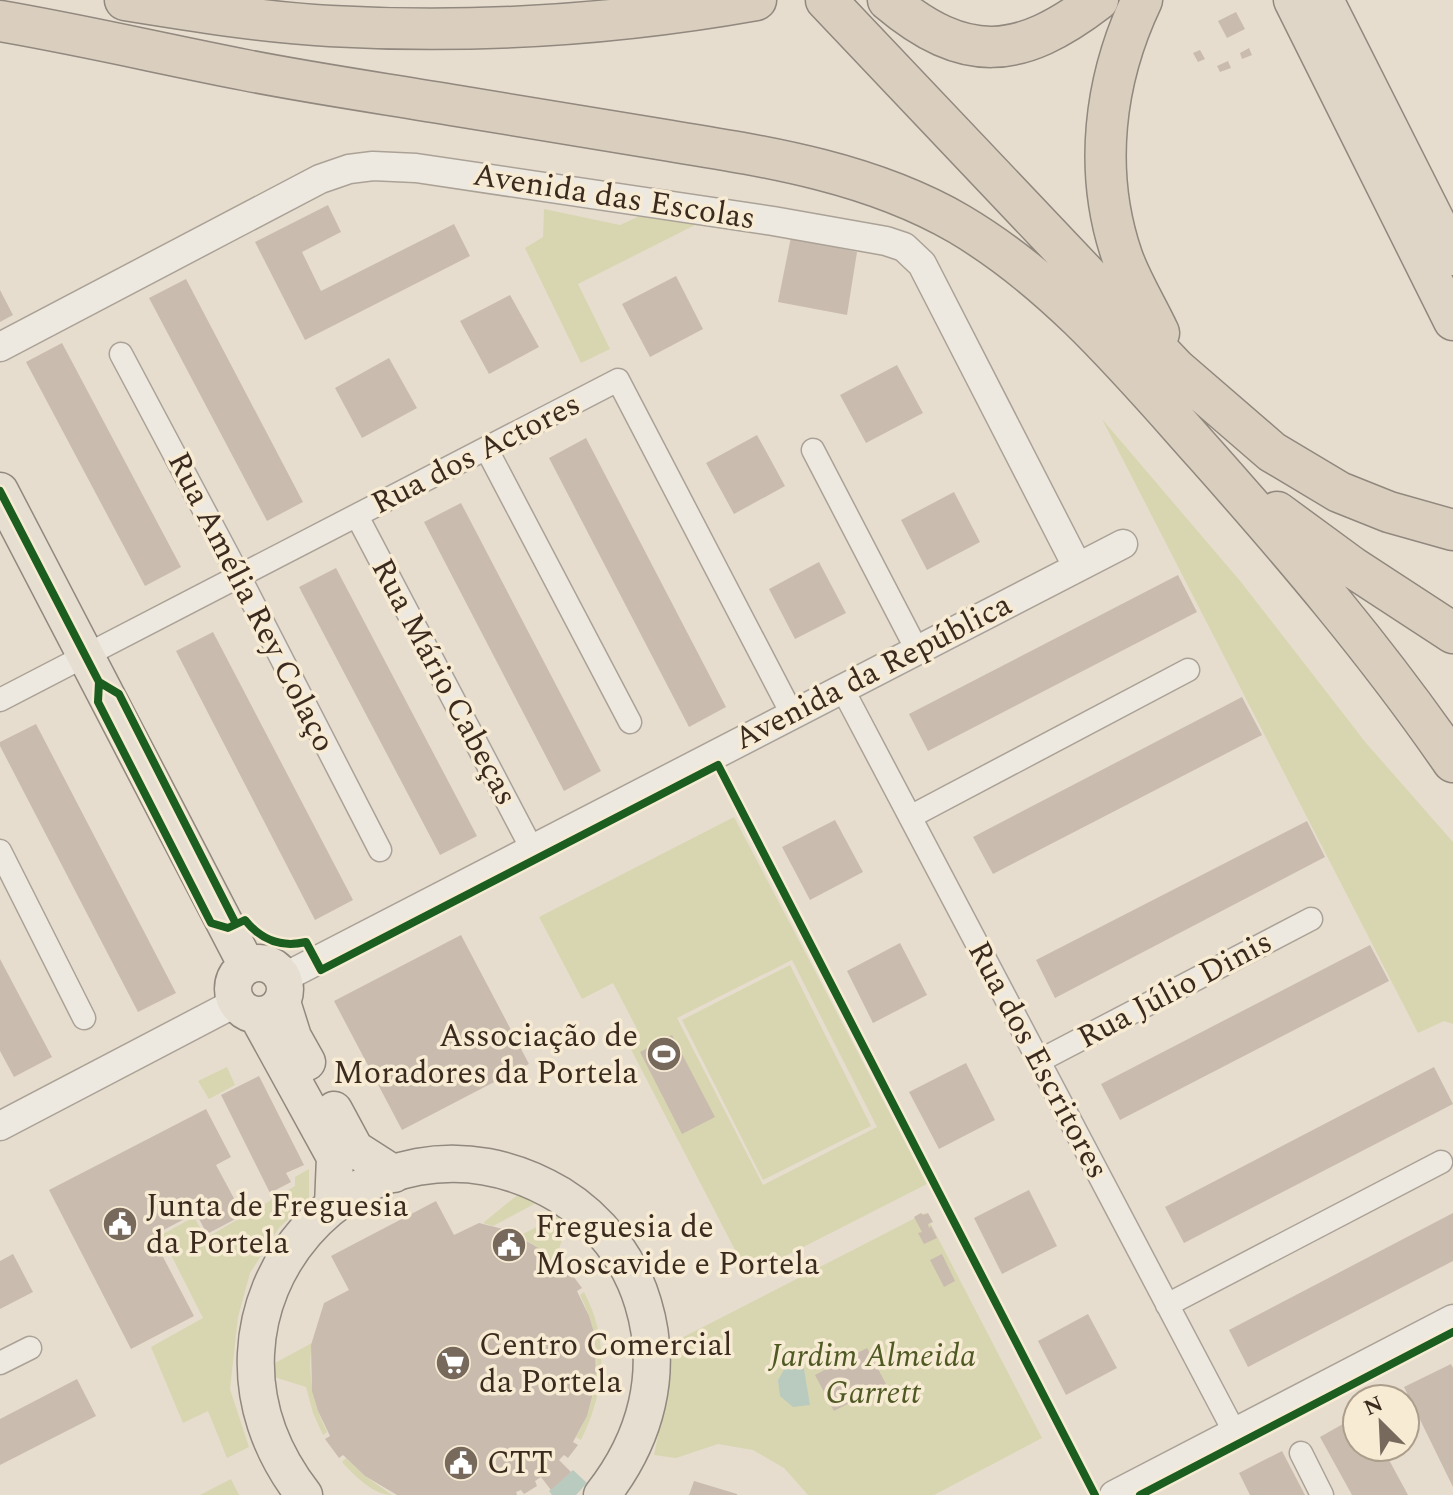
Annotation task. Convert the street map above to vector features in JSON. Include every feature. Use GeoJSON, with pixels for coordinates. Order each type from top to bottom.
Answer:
{"type":"FeatureCollection","features":[{"type":"Feature","properties":{"kind":"highway"},"geometry":{"type":"LineString","coordinates":[[125,0],[285,23],[436,30],[559,26],[754,0]]}},
{"type":"Feature","properties":{"kind":"highway"},"geometry":{"type":"LineString","coordinates":[[826,0],[1176,369],[1272,452],[1339,492],[1389,512],[1453,530]]}},
{"type":"Feature","properties":{"kind":"highway"},"geometry":{"type":"LineString","coordinates":[[888,0],[935,33],[960,43],[984,47],[1031,41],[1055,30],[1098,0]]}},
{"type":"Feature","properties":{"kind":"highway"},"geometry":{"type":"LineString","coordinates":[[1142,0],[1122,45],[1107,111],[1108,199],[1122,257],[1176,369]]}},
{"type":"Feature","properties":{"kind":"highway"},"geometry":{"type":"LineString","coordinates":[[1293,0],[1453,321]]}},
{"type":"Feature","properties":{"kind":"highway"},"geometry":{"type":"LineString","coordinates":[[1324,0],[1453,256]]}},
{"type":"Feature","properties":{"kind":"highway"},"geometry":{"type":"LineString","coordinates":[[0,21],[97,38],[247,71],[820,168],[880,188],[959,224],[1045,286],[1074,311],[1313,578],[1369,647],[1453,762]]}},
{"type":"Feature","properties":{"kind":"highway"},"geometry":{"type":"LineString","coordinates":[[97,38],[286,48],[436,30]]}},
{"type":"Feature","properties":{"kind":"highway"},"geometry":{"type":"LineString","coordinates":[[1227,479],[1453,633]]}},
{"type":"Feature","properties":{"kind":"main road"},"geometry":{"type":"LineString","coordinates":[[0,491],[247,966],[240,971],[233,986],[265,1000],[293,1037],[355,1149],[394,1174]]}},
{"type":"Feature","properties":{"kind":"main road"},"geometry":{"type":"LineString","coordinates":[[265,1000],[335,1157],[333,1206]]}},
{"type":"Feature","properties":{"kind":"main road"},"geometry":{"type":"LineString","coordinates":[[304,1495],[284,1469],[267,1433],[256,1387],[256,1339],[268,1292],[305,1231],[333,1206],[362,1187],[394,1174],[431,1166],[455,1165],[479,1166],[525,1178],[577,1208],[618,1251],[640,1294],[651,1340],[651,1388],[639,1434],[628,1459],[602,1495]]}},
{"type":"Feature","properties":{"kind":"street","name":"Avenida das Escolas"},"geometry":{"type":"LineString","coordinates":[[0,347],[293,193],[349,169],[373,166],[416,168],[773,221],[886,241],[904,247],[922,264],[1077,566]]}},
{"type":"Feature","properties":{"kind":"street","name":"Rua Amélia Rey Colaço"},"geometry":{"type":"LineString","coordinates":[[121,354],[380,850]]}},
{"type":"Feature","properties":{"kind":"street","name":"Rua dos Actores"},"geometry":{"type":"LineString","coordinates":[[0,700],[618,380],[792,714]]}},
{"type":"Feature","properties":{"kind":"street"},"geometry":{"type":"LineString","coordinates":[[487,450],[630,722]]}},
{"type":"Feature","properties":{"kind":"street"},"geometry":{"type":"LineString","coordinates":[[813,450],[917,650]]}},
{"type":"Feature","properties":{"kind":"street","name":"Rua Mário Cabeças"},"geometry":{"type":"LineString","coordinates":[[357,516],[532,849]]}},
{"type":"Feature","properties":{"kind":"street","name":"Avenida da República"},"geometry":{"type":"LineString","coordinates":[[0,1126],[265,1000],[532,849],[1123,544]]}},
{"type":"Feature","properties":{"kind":"street"},"geometry":{"type":"LineString","coordinates":[[910,817],[1188,670]]}},
{"type":"Feature","properties":{"kind":"street","name":"Rua dos Escritores"},"geometry":{"type":"LineString","coordinates":[[842,688],[1234,1431]]}},
{"type":"Feature","properties":{"kind":"street"},"geometry":{"type":"LineString","coordinates":[[0,851],[84,1018]]}},
{"type":"Feature","properties":{"kind":"street","name":"Rua Júlio Dinis"},"geometry":{"type":"LineString","coordinates":[[1039,1061],[1311,919]]}},
{"type":"Feature","properties":{"kind":"street"},"geometry":{"type":"LineString","coordinates":[[1167,1305],[1441,1162]]}},
{"type":"Feature","properties":{"kind":"street"},"geometry":{"type":"LineString","coordinates":[[1114,1495],[1453,1319]]}},
{"type":"Feature","properties":{"kind":"street"},"geometry":{"type":"LineString","coordinates":[[0,1363],[30,1348]]}},
{"type":"Feature","properties":{"kind":"street"},"geometry":{"type":"LineString","coordinates":[[1301,1453],[1322,1495]]}},
{"type":"Feature","properties":{"kind":"green space"},"geometry":{"type":"Polygon","coordinates":[[[544,209],[620,225],[644,214],[701,222],[578,284],[610,349],[581,363],[525,248],[543,237],[544,209]]]}},
{"type":"Feature","properties":{"kind":"green space"},"geometry":{"type":"Polygon","coordinates":[[[1102,419],[1241,582],[1366,743],[1453,842],[1453,1024],[1444,1021],[1418,1033],[1102,419]]]}},
{"type":"Feature","properties":{"kind":"green space","name":"Associação de Moradores da Portela"},"geometry":{"type":"Polygon","coordinates":[[[734,817],[927,1184],[748,1275],[624,1036],[637,1029],[613,983],[582,999],[539,917],[734,817]],[[792,960],[677,1018],[763,1185],[877,1127],[792,960]]]}},
{"type":"Feature","properties":{"kind":"green space"},"geometry":{"type":"Polygon","coordinates":[[[790,965],[871,1126],[763,1180],[682,1020],[790,965]]]}},
{"type":"Feature","properties":{"kind":"green space"},"geometry":{"type":"Polygon","coordinates":[[[227,1067],[235,1085],[209,1099],[198,1081],[227,1067]]]}},
{"type":"Feature","properties":{"kind":"green space"},"geometry":{"type":"Polygon","coordinates":[[[309,1169],[309,1199],[279,1228],[250,1273],[238,1317],[230,1389],[249,1447],[227,1458],[208,1411],[183,1423],[151,1347],[203,1318],[161,1235],[194,1217],[206,1238],[295,1186],[295,1177],[309,1169]]]}},
{"type":"Feature","properties":{"kind":"green space"},"geometry":{"type":"Polygon","coordinates":[[[520,1193],[538,1202],[493,1226],[483,1223],[520,1193]]]}},
{"type":"Feature","properties":{"kind":"green space","name":"Jardim Almeida Garrett"},"geometry":{"type":"Polygon","coordinates":[[[925,1213],[1042,1438],[934,1495],[808,1495],[784,1468],[753,1450],[718,1444],[676,1458],[654,1455],[668,1386],[666,1346],[925,1213]]]}},
{"type":"Feature","properties":{"kind":"green space"},"geometry":{"type":"Polygon","coordinates":[[[560,1215],[568,1220],[557,1256],[565,1265],[561,1269],[542,1250],[519,1236],[560,1215]]]}},
{"type":"Feature","properties":{"kind":"green space"},"geometry":{"type":"Polygon","coordinates":[[[584,1292],[598,1329],[601,1366],[595,1404],[581,1440],[576,1437],[591,1403],[596,1366],[593,1330],[580,1295],[584,1292]]]}},
{"type":"Feature","properties":{"kind":"green space"},"geometry":{"type":"Polygon","coordinates":[[[312,1343],[311,1378],[318,1411],[327,1432],[323,1435],[306,1387],[274,1377],[271,1365],[312,1343]]]}},
{"type":"Feature","properties":{"kind":"green space"},"geometry":{"type":"Polygon","coordinates":[[[346,1458],[392,1495],[378,1492],[364,1483],[342,1462],[346,1458]]]}},
{"type":"Feature","properties":{"kind":"green space"},"geometry":{"type":"Polygon","coordinates":[[[231,1479],[239,1495],[200,1495],[231,1479]]]}},
{"type":"Feature","properties":{"kind":"shaded area"},"geometry":{"type":"Polygon","coordinates":[[[803,1363],[810,1405],[793,1407],[780,1396],[778,1380],[785,1368],[803,1363]]]}},
{"type":"Feature","properties":{"kind":"shaded area"},"geometry":{"type":"Polygon","coordinates":[[[573,1470],[587,1483],[576,1495],[552,1495],[549,1491],[573,1470]]]}},
{"type":"Feature","properties":{"kind":"building"},"geometry":{"type":"Polygon","coordinates":[[[1236,12],[1245,29],[1227,38],[1218,21],[1236,12]]]}},
{"type":"Feature","properties":{"kind":"building"},"geometry":{"type":"Polygon","coordinates":[[[1249,48],[1252,55],[1242,59],[1240,53],[1249,48]]]}},
{"type":"Feature","properties":{"kind":"building"},"geometry":{"type":"Polygon","coordinates":[[[1200,50],[1205,59],[1198,62],[1193,53],[1200,50]]]}},
{"type":"Feature","properties":{"kind":"building"},"geometry":{"type":"Polygon","coordinates":[[[1228,61],[1231,68],[1220,72],[1217,66],[1228,61]]]}},
{"type":"Feature","properties":{"kind":"building"},"geometry":{"type":"Polygon","coordinates":[[[328,205],[341,232],[302,252],[321,291],[454,224],[470,256],[305,340],[255,242],[328,205]]]}},
{"type":"Feature","properties":{"kind":"building"},"geometry":{"type":"Polygon","coordinates":[[[791,237],[857,252],[847,315],[778,302],[791,237]]]}},
{"type":"Feature","properties":{"kind":"building"},"geometry":{"type":"Polygon","coordinates":[[[676,276],[703,329],[650,357],[622,304],[676,276]]]}},
{"type":"Feature","properties":{"kind":"building"},"geometry":{"type":"Polygon","coordinates":[[[186,279],[303,502],[267,521],[149,298],[186,279]]]}},
{"type":"Feature","properties":{"kind":"building"},"geometry":{"type":"Polygon","coordinates":[[[0,290],[13,315],[0,322],[0,290]]]}},
{"type":"Feature","properties":{"kind":"building"},"geometry":{"type":"Polygon","coordinates":[[[510,295],[539,347],[489,374],[460,321],[510,295]]]}},
{"type":"Feature","properties":{"kind":"building"},"geometry":{"type":"Polygon","coordinates":[[[62,343],[181,567],[145,586],[26,362],[62,343]]]}},
{"type":"Feature","properties":{"kind":"building"},"geometry":{"type":"Polygon","coordinates":[[[389,358],[417,408],[362,438],[335,388],[389,358]]]}},
{"type":"Feature","properties":{"kind":"building"},"geometry":{"type":"Polygon","coordinates":[[[897,365],[923,413],[866,443],[840,395],[897,365]]]}},
{"type":"Feature","properties":{"kind":"building"},"geometry":{"type":"Polygon","coordinates":[[[757,435],[785,486],[734,514],[706,463],[757,435]]]}},
{"type":"Feature","properties":{"kind":"building"},"geometry":{"type":"Polygon","coordinates":[[[586,438],[726,707],[689,727],[549,458],[586,438]]]}},
{"type":"Feature","properties":{"kind":"building"},"geometry":{"type":"Polygon","coordinates":[[[954,492],[980,542],[927,570],[901,520],[954,492]]]}},
{"type":"Feature","properties":{"kind":"building"},"geometry":{"type":"Polygon","coordinates":[[[461,503],[601,771],[564,791],[424,522],[461,503]]]}},
{"type":"Feature","properties":{"kind":"building"},"geometry":{"type":"Polygon","coordinates":[[[819,562],[846,613],[795,639],[769,589],[819,562]]]}},
{"type":"Feature","properties":{"kind":"building"},"geometry":{"type":"Polygon","coordinates":[[[336,568],[477,836],[440,855],[299,587],[336,568]]]}},
{"type":"Feature","properties":{"kind":"building"},"geometry":{"type":"Polygon","coordinates":[[[1178,575],[1197,612],[928,751],[909,714],[1178,575]]]}},
{"type":"Feature","properties":{"kind":"building"},"geometry":{"type":"Polygon","coordinates":[[[213,632],[353,900],[315,920],[176,651],[213,632]]]}},
{"type":"Feature","properties":{"kind":"building"},"geometry":{"type":"Polygon","coordinates":[[[1242,697],[1262,735],[993,874],[973,837],[1242,697]]]}},
{"type":"Feature","properties":{"kind":"building"},"geometry":{"type":"Polygon","coordinates":[[[36,724],[176,993],[138,1012],[0,746],[0,742],[36,724]]]}},
{"type":"Feature","properties":{"kind":"building"},"geometry":{"type":"Polygon","coordinates":[[[835,820],[863,872],[810,900],[782,847],[835,820]]]}},
{"type":"Feature","properties":{"kind":"building"},"geometry":{"type":"Polygon","coordinates":[[[1307,821],[1325,857],[1055,998],[1036,960],[1307,821]]]}},
{"type":"Feature","properties":{"kind":"building"},"geometry":{"type":"Polygon","coordinates":[[[461,935],[529,1064],[402,1130],[334,1001],[461,935]]]}},
{"type":"Feature","properties":{"kind":"building"},"geometry":{"type":"Polygon","coordinates":[[[900,943],[927,995],[873,1023],[847,971],[900,943]]]}},
{"type":"Feature","properties":{"kind":"building"},"geometry":{"type":"Polygon","coordinates":[[[1370,945],[1389,981],[1120,1120],[1101,1084],[1370,945]]]}},
{"type":"Feature","properties":{"kind":"building"},"geometry":{"type":"Polygon","coordinates":[[[0,959],[52,1057],[14,1077],[0,1051],[0,959]]]}},
{"type":"Feature","properties":{"kind":"building"},"geometry":{"type":"Polygon","coordinates":[[[672,1035],[715,1117],[682,1134],[640,1052],[672,1035]]]}},
{"type":"Feature","properties":{"kind":"building"},"geometry":{"type":"Polygon","coordinates":[[[966,1063],[995,1120],[939,1149],[909,1092],[966,1063]]]}},
{"type":"Feature","properties":{"kind":"building"},"geometry":{"type":"Polygon","coordinates":[[[1434,1067],[1453,1104],[1184,1243],[1165,1207],[1434,1067]]]}},
{"type":"Feature","properties":{"kind":"building"},"geometry":{"type":"Polygon","coordinates":[[[259,1076],[304,1165],[286,1173],[291,1182],[270,1193],[221,1095],[259,1076]]]}},
{"type":"Feature","properties":{"kind":"building","name":"Junta de Freguesia da Portela"},"geometry":{"type":"Polygon","coordinates":[[[206,1109],[231,1157],[216,1165],[243,1215],[207,1234],[196,1213],[152,1236],[194,1316],[131,1349],[49,1190],[206,1109]]]}},
{"type":"Feature","properties":{"kind":"building"},"geometry":{"type":"Polygon","coordinates":[[[1029,1190],[1057,1246],[1002,1274],[974,1218],[1029,1190]]]}},
{"type":"Feature","properties":{"kind":"building","name":"Centro Comercial da Portela"},"geometry":{"type":"Polygon","coordinates":[[[436,1201],[454,1235],[479,1223],[507,1230],[542,1250],[564,1272],[568,1269],[582,1288],[577,1291],[595,1336],[596,1382],[587,1416],[573,1442],[578,1445],[568,1458],[564,1455],[559,1460],[571,1472],[551,1490],[541,1477],[535,1481],[537,1486],[524,1494],[521,1490],[516,1492],[517,1495],[397,1495],[365,1476],[343,1455],[339,1458],[325,1439],[330,1436],[312,1391],[311,1345],[324,1303],[349,1290],[331,1256],[436,1201]]]}},
{"type":"Feature","properties":{"kind":"building"},"geometry":{"type":"Polygon","coordinates":[[[928,1213],[933,1222],[928,1224],[929,1228],[931,1226],[937,1238],[924,1244],[914,1217],[928,1213]]]}},
{"type":"Feature","properties":{"kind":"building"},"geometry":{"type":"Polygon","coordinates":[[[1453,1213],[1453,1261],[1248,1367],[1229,1330],[1453,1213]]]}},
{"type":"Feature","properties":{"kind":"building"},"geometry":{"type":"Polygon","coordinates":[[[13,1254],[33,1292],[0,1309],[0,1261],[13,1254]]]}},
{"type":"Feature","properties":{"kind":"building"},"geometry":{"type":"Polygon","coordinates":[[[942,1254],[955,1281],[944,1287],[930,1260],[942,1254]]]}},
{"type":"Feature","properties":{"kind":"building"},"geometry":{"type":"Polygon","coordinates":[[[1088,1314],[1117,1368],[1066,1395],[1038,1341],[1088,1314]]]}},
{"type":"Feature","properties":{"kind":"building"},"geometry":{"type":"Polygon","coordinates":[[[867,1348],[886,1384],[834,1411],[815,1375],[867,1348]]]}},
{"type":"Feature","properties":{"kind":"building"},"geometry":{"type":"Polygon","coordinates":[[[1451,1364],[1453,1368],[1453,1487],[1421,1422],[1421,1383],[1412,1383],[1451,1364]]]}},
{"type":"Feature","properties":{"kind":"building"},"geometry":{"type":"Polygon","coordinates":[[[77,1379],[96,1416],[0,1465],[0,1419],[77,1379]]]}},
{"type":"Feature","properties":{"kind":"building"},"geometry":{"type":"Polygon","coordinates":[[[1341,1425],[1341,1463],[1391,1463],[1408,1495],[1352,1495],[1320,1437],[1341,1425]]]}},
{"type":"Feature","properties":{"kind":"building"},"geometry":{"type":"Polygon","coordinates":[[[1282,1451],[1305,1495],[1250,1495],[1239,1473],[1282,1451]]]}},
{"type":"Feature","properties":{"kind":"building"},"geometry":{"type":"Polygon","coordinates":[[[694,1481],[737,1494],[737,1495],[689,1495],[694,1481]]]}},
{"type":"Feature","properties":{"kind":"cycle path"},"geometry":{"type":"LineString","coordinates":[[0,491],[99,682]]}},
{"type":"Feature","properties":{"kind":"cycle path"},"geometry":{"type":"LineString","coordinates":[[99,682],[98,702],[211,923],[228,928],[245,920],[272,941],[288,944],[306,942],[321,970],[718,765],[1095,1495]]}},
{"type":"Feature","properties":{"kind":"cycle path"},"geometry":{"type":"LineString","coordinates":[[99,682],[119,694],[236,924]]}},
{"type":"Feature","properties":{"kind":"cycle path"},"geometry":{"type":"LineString","coordinates":[[1140,1495],[1453,1332]]}},
{"type":"Feature","properties":{"kind":"place","name":"Associação de Moradores da Portela"},"geometry":{"type":"Point","coordinates":[664,1054]}},
{"type":"Feature","properties":{"kind":"place","name":"Junta de Freguesia da Portela"},"geometry":{"type":"Point","coordinates":[120,1224]}},
{"type":"Feature","properties":{"kind":"place","name":"Freguesia de Moscavide e Portela"},"geometry":{"type":"Point","coordinates":[509,1245]}},
{"type":"Feature","properties":{"kind":"place","name":"Centro Comercial da Portela"},"geometry":{"type":"Point","coordinates":[453,1363]}},
{"type":"Feature","properties":{"kind":"place","name":"CTT"},"geometry":{"type":"Point","coordinates":[461,1463]}}]}
